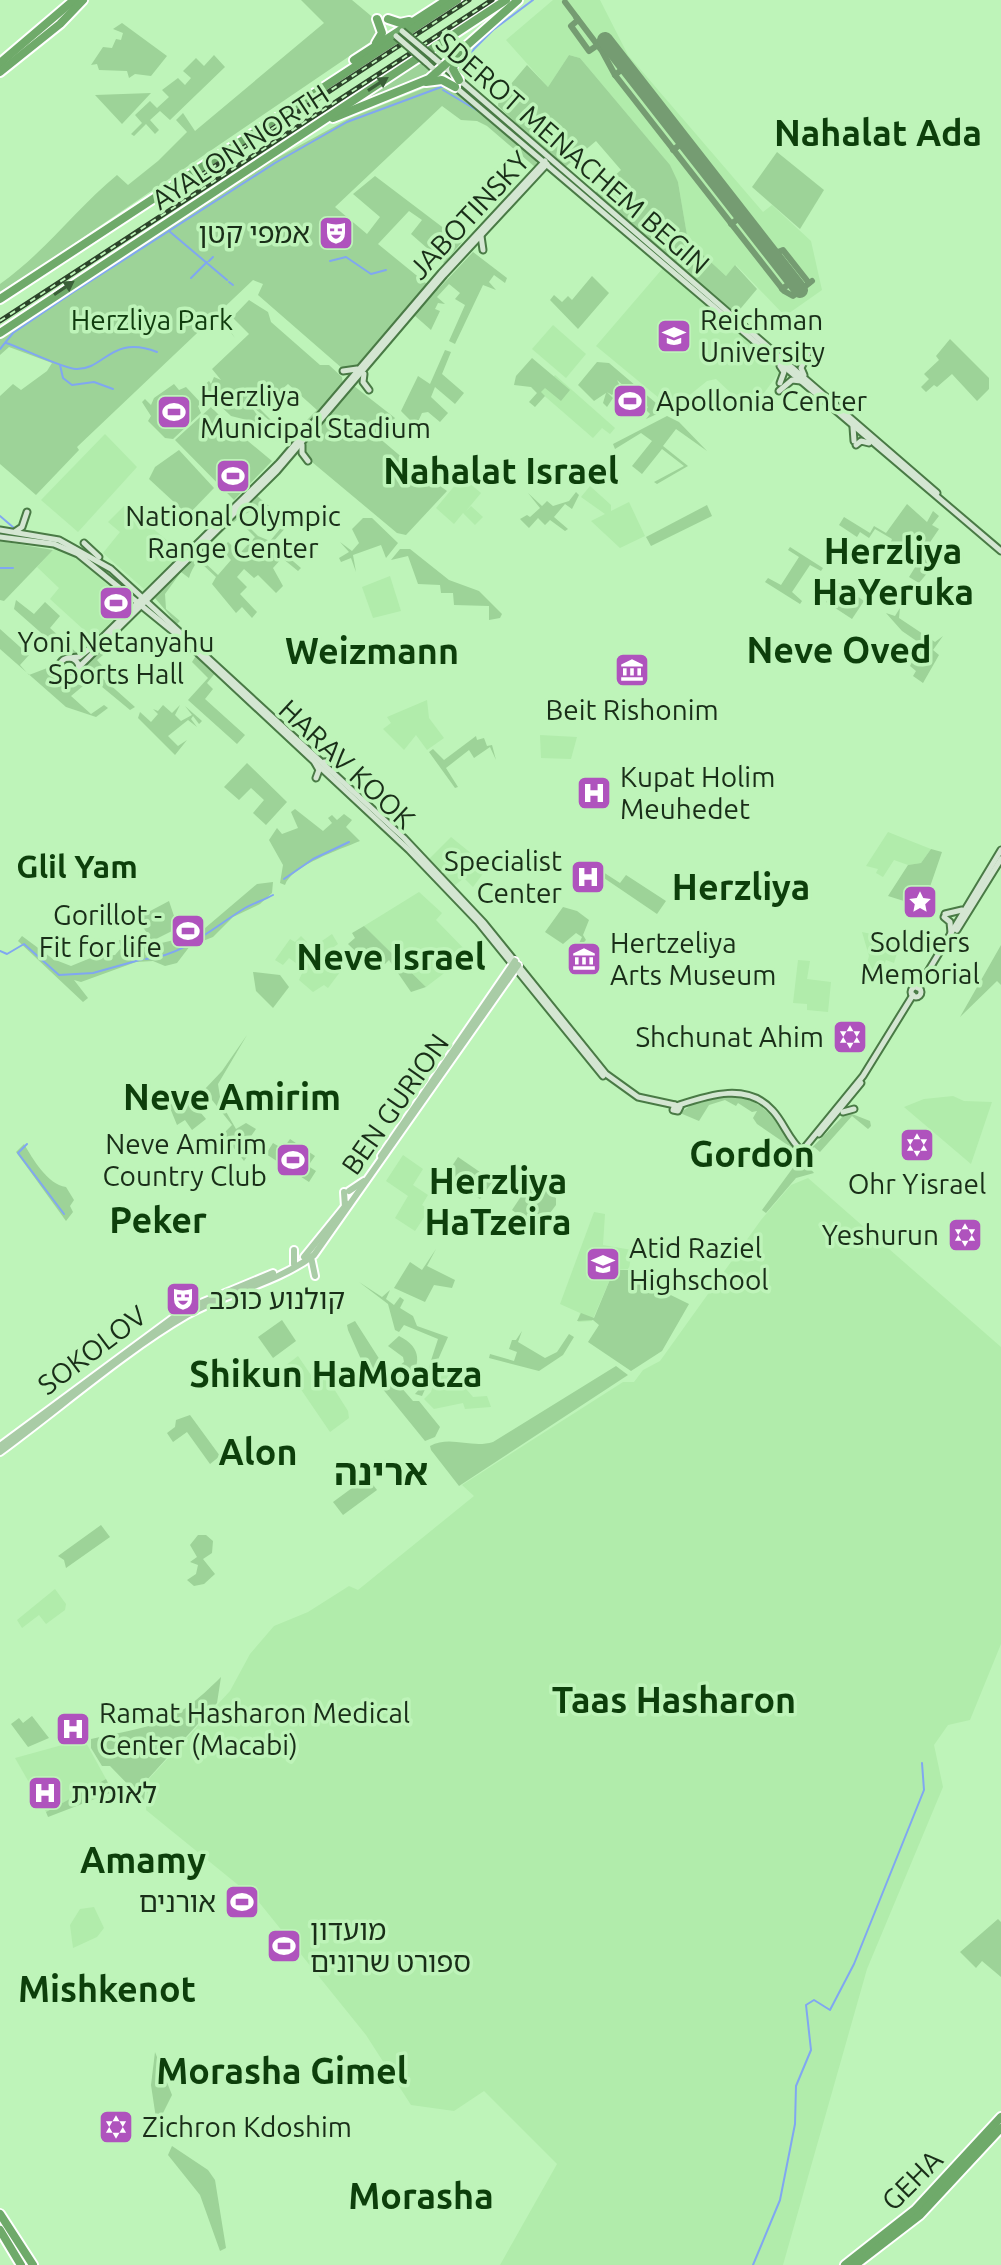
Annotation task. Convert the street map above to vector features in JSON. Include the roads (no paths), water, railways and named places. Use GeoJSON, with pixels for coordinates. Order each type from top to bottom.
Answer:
{"type":"FeatureCollection","features":[{"type":"Feature","properties":{"kind":"highway"},"geometry":{"type":"LineString","coordinates":[[0,63],[74,0]]}},
{"type":"Feature","properties":{"kind":"highway"},"geometry":{"type":"LineString","coordinates":[[0,72],[60,24],[83,0]]}},
{"type":"Feature","properties":{"kind":"highway"},"geometry":{"type":"LineString","coordinates":[[266,122],[367,51],[447,0]]}},
{"type":"Feature","properties":{"kind":"highway"},"geometry":{"type":"LineString","coordinates":[[0,299],[266,122],[457,0]]}},
{"type":"Feature","properties":{"kind":"highway","name":"AYALON NORTH"},"geometry":{"type":"LineString","coordinates":[[0,333],[506,0]]}},
{"type":"Feature","properties":{"kind":"highway"},"geometry":{"type":"LineString","coordinates":[[253,165],[336,117],[422,83],[441,70],[518,0]]}},
{"type":"Feature","properties":{"kind":"highway"},"geometry":{"type":"LineString","coordinates":[[388,19],[400,23],[417,18]]}},
{"type":"Feature","properties":{"kind":"highway"},"geometry":{"type":"LineString","coordinates":[[367,51],[382,35],[377,19]]}},
{"type":"Feature","properties":{"kind":"highway"},"geometry":{"type":"LineString","coordinates":[[422,83],[442,80],[457,83],[453,66],[457,55]]}},
{"type":"Feature","properties":{"kind":"highway","name":"GEHA"},"geometry":{"type":"LineString","coordinates":[[845,2265],[915,2210],[1001,2117]]}},
{"type":"Feature","properties":{"kind":"highway","name":"GEHA"},"geometry":{"type":"LineString","coordinates":[[855,2265],[920,2215],[1001,2128]]}},
{"type":"Feature","properties":{"kind":"highway"},"geometry":{"type":"LineString","coordinates":[[1,2221],[24,2264]]}},
{"type":"Feature","properties":{"kind":"highway"},"geometry":{"type":"LineString","coordinates":[[0,2236],[24,2264]]}},
{"type":"Feature","properties":{"kind":"main road","name":"SDEROT MENACHEM BEGIN"},"geometry":{"type":"LineString","coordinates":[[398,32],[433,57],[441,70]]}},
{"type":"Feature","properties":{"kind":"main road","name":"SDEROT MENACHEM BEGIN"},"geometry":{"type":"LineString","coordinates":[[398,32],[426,62],[457,83],[775,356]]}},
{"type":"Feature","properties":{"kind":"main road","name":"SDEROT MENACHEM BEGIN"},"geometry":{"type":"LineString","coordinates":[[457,83],[792,370]]}},
{"type":"Feature","properties":{"kind":"main road"},"geometry":{"type":"LineString","coordinates":[[537,154],[540,161],[538,170],[554,169]]}},
{"type":"Feature","properties":{"kind":"main road","name":"JABOTINSKY"},"geometry":{"type":"LineString","coordinates":[[154,589],[277,471],[450,262],[547,161]]}},
{"type":"Feature","properties":{"kind":"main road","name":"JABOTINSKY"},"geometry":{"type":"LineString","coordinates":[[130,614],[283,458],[538,170]]}},
{"type":"Feature","properties":{"kind":"main road"},"geometry":{"type":"LineString","coordinates":[[462,255],[481,250],[479,242],[482,233]]}},
{"type":"Feature","properties":{"kind":"main road"},"geometry":{"type":"LineString","coordinates":[[808,354],[802,372],[821,393]]}},
{"type":"Feature","properties":{"kind":"main road"},"geometry":{"type":"LineString","coordinates":[[775,356],[789,362],[800,358]]}},
{"type":"Feature","properties":{"kind":"main road"},"geometry":{"type":"LineString","coordinates":[[775,356],[784,371],[780,383]]}},
{"type":"Feature","properties":{"kind":"main road"},"geometry":{"type":"LineString","coordinates":[[344,386],[343,373],[356,370],[368,362]]}},
{"type":"Feature","properties":{"kind":"main road"},"geometry":{"type":"LineString","coordinates":[[368,362],[363,379],[369,390]]}},
{"type":"Feature","properties":{"kind":"main road"},"geometry":{"type":"LineString","coordinates":[[792,370],[1001,548]]}},
{"type":"Feature","properties":{"kind":"main road"},"geometry":{"type":"LineString","coordinates":[[792,370],[874,445],[1001,548]]}},
{"type":"Feature","properties":{"kind":"main road"},"geometry":{"type":"LineString","coordinates":[[779,391],[792,380],[802,381]]}},
{"type":"Feature","properties":{"kind":"main road"},"geometry":{"type":"LineString","coordinates":[[850,423],[855,431],[855,443],[863,441],[874,445]]}},
{"type":"Feature","properties":{"kind":"main road"},"geometry":{"type":"LineString","coordinates":[[307,437],[301,449],[308,461]]}},
{"type":"Feature","properties":{"kind":"main road"},"geometry":{"type":"LineString","coordinates":[[283,458],[286,445]]}},
{"type":"Feature","properties":{"kind":"main road"},"geometry":{"type":"LineString","coordinates":[[277,471],[291,458],[300,458]]}},
{"type":"Feature","properties":{"kind":"main road"},"geometry":{"type":"LineString","coordinates":[[11,531],[21,528],[27,512]]}},
{"type":"Feature","properties":{"kind":"main road"},"geometry":{"type":"LineString","coordinates":[[0,530],[64,542],[111,569]]}},
{"type":"Feature","properties":{"kind":"main road"},"geometry":{"type":"LineString","coordinates":[[0,537],[67,549],[131,591],[154,589],[154,611],[130,614],[85,653],[60,663],[61,675],[73,677],[130,614],[131,602],[131,591],[84,543]]}},
{"type":"Feature","properties":{"kind":"main road","name":"HARAV KOOK"},"geometry":{"type":"LineString","coordinates":[[131,591],[336,773],[407,841],[514,962]]}},
{"type":"Feature","properties":{"kind":"main road","name":"HARAV KOOK"},"geometry":{"type":"LineString","coordinates":[[154,611],[401,841],[514,962]]}},
{"type":"Feature","properties":{"kind":"main road"},"geometry":{"type":"LineString","coordinates":[[68,658],[76,660],[79,667]]}},
{"type":"Feature","properties":{"kind":"main road"},"geometry":{"type":"LineString","coordinates":[[306,753],[318,767],[316,778]]}},
{"type":"Feature","properties":{"kind":"main road"},"geometry":{"type":"LineString","coordinates":[[407,841],[410,833]]}},
{"type":"Feature","properties":{"kind":"main road"},"geometry":{"type":"LineString","coordinates":[[802,1152],[835,1118],[914,996],[920,995],[919,988],[1001,850]]}},
{"type":"Feature","properties":{"kind":"main road"},"geometry":{"type":"LineString","coordinates":[[919,988],[1001,859]]}},
{"type":"Feature","properties":{"kind":"main road"},"geometry":{"type":"LineString","coordinates":[[976,900],[991,891],[989,879]]}},
{"type":"Feature","properties":{"kind":"main road"},"geometry":{"type":"LineString","coordinates":[[951,934],[950,922],[944,916],[966,907]]}},
{"type":"Feature","properties":{"kind":"main road"},"geometry":{"type":"LineString","coordinates":[[514,962],[603,1077],[634,1098],[677,1107],[727,1094],[744,1096],[771,1112],[802,1152]]}},
{"type":"Feature","properties":{"kind":"main road","name":"BEN GURION"},"geometry":{"type":"LineString","coordinates":[[302,1260],[364,1181],[427,1089],[427,1081],[436,1077],[514,962]]}},
{"type":"Feature","properties":{"kind":"main road","name":"BEN GURION"},"geometry":{"type":"LineString","coordinates":[[302,1260],[357,1198],[514,962]]}},
{"type":"Feature","properties":{"kind":"main road"},"geometry":{"type":"LineString","coordinates":[[802,1152],[877,1054]]}},
{"type":"Feature","properties":{"kind":"main road"},"geometry":{"type":"LineString","coordinates":[[677,1107],[727,1092],[746,1095],[769,1107],[802,1152]]}},
{"type":"Feature","properties":{"kind":"main road"},"geometry":{"type":"LineString","coordinates":[[835,1118],[855,1108],[851,1101],[853,1094]]}},
{"type":"Feature","properties":{"kind":"main road"},"geometry":{"type":"LineString","coordinates":[[793,1143],[802,1146],[808,1143]]}},
{"type":"Feature","properties":{"kind":"main road"},"geometry":{"type":"LineString","coordinates":[[345,1207],[347,1191],[364,1181]]}},
{"type":"Feature","properties":{"kind":"main road"},"geometry":{"type":"LineString","coordinates":[[302,1260],[315,1276]]}},
{"type":"Feature","properties":{"kind":"main road","name":"SOKOLOV"},"geometry":{"type":"LineString","coordinates":[[0,1449],[181,1319],[302,1260]]}},
{"type":"Feature","properties":{"kind":"main road","name":"SOKOLOV"},"geometry":{"type":"LineString","coordinates":[[0,1449],[76,1387],[184,1310],[302,1260]]}},
{"type":"Feature","properties":{"kind":"main road"},"geometry":{"type":"LineString","coordinates":[[181,1319],[192,1322]]}},
{"type":"Feature","properties":{"kind":"waterway"},"geometry":{"type":"LineString","coordinates":[[460,72],[474,49],[493,30],[533,0]]}},
{"type":"Feature","properties":{"kind":"waterway"},"geometry":{"type":"LineString","coordinates":[[0,349],[13,333],[72,293],[275,163],[347,122],[444,86]]}},
{"type":"Feature","properties":{"kind":"waterway"},"geometry":{"type":"LineString","coordinates":[[443,90],[485,115]]}},
{"type":"Feature","properties":{"kind":"waterway"},"geometry":{"type":"LineString","coordinates":[[169,231],[227,280]]}},
{"type":"Feature","properties":{"kind":"waterway"},"geometry":{"type":"LineString","coordinates":[[209,261],[213,257]]}},
{"type":"Feature","properties":{"kind":"waterway"},"geometry":{"type":"LineString","coordinates":[[330,261],[346,257],[371,274],[386,270]]}},
{"type":"Feature","properties":{"kind":"waterway"},"geometry":{"type":"LineString","coordinates":[[191,278],[207,262]]}},
{"type":"Feature","properties":{"kind":"waterway"},"geometry":{"type":"LineString","coordinates":[[229,282],[233,285]]}},
{"type":"Feature","properties":{"kind":"waterway"},"geometry":{"type":"LineString","coordinates":[[6,343],[76,369],[86,368],[129,347],[157,352]]}},
{"type":"Feature","properties":{"kind":"waterway"},"geometry":{"type":"LineString","coordinates":[[60,365],[63,378],[72,385],[94,382],[113,389]]}},
{"type":"Feature","properties":{"kind":"waterway"},"geometry":{"type":"LineString","coordinates":[[0,516],[14,528]]}},
{"type":"Feature","properties":{"kind":"waterway"},"geometry":{"type":"LineString","coordinates":[[0,568],[13,568]]}},
{"type":"Feature","properties":{"kind":"waterway"},"geometry":{"type":"LineString","coordinates":[[284,879],[313,859],[349,842]]}},
{"type":"Feature","properties":{"kind":"waterway"},"geometry":{"type":"LineString","coordinates":[[146,959],[186,946],[245,908],[273,895]]}},
{"type":"Feature","properties":{"kind":"waterway"},"geometry":{"type":"LineString","coordinates":[[0,951],[7,954],[24,944],[59,975],[93,973],[143,959]]}},
{"type":"Feature","properties":{"kind":"waterway"},"geometry":{"type":"LineString","coordinates":[[27,1144],[18,1153],[64,1214]]}},
{"type":"Feature","properties":{"kind":"waterway"},"geometry":{"type":"LineString","coordinates":[[753,2265],[780,2200],[795,2124],[796,2086],[811,2050],[806,2005],[814,2000],[830,2010],[854,1964],[924,1790],[922,1763]]}},
{"type":"Feature","properties":{"kind":"railway"},"geometry":{"type":"LineString","coordinates":[[201,175],[469,0]]}},
{"type":"Feature","properties":{"kind":"railway"},"geometry":{"type":"LineString","coordinates":[[0,321],[492,0]]}},
{"type":"Feature","properties":{"kind":"place","name":"אמפי קטן"},"geometry":{"type":"Point","coordinates":[336,233]}},
{"type":"Feature","properties":{"kind":"place","name":"Reichman University"},"geometry":{"type":"Point","coordinates":[674,336]}},
{"type":"Feature","properties":{"kind":"place","name":"Apollonia Center"},"geometry":{"type":"Point","coordinates":[630,401]}},
{"type":"Feature","properties":{"kind":"place","name":"Herzliya Municipal Stadium"},"geometry":{"type":"Point","coordinates":[174,412]}},
{"type":"Feature","properties":{"kind":"place","name":"National Olympic Range Center"},"geometry":{"type":"Point","coordinates":[233,476]}},
{"type":"Feature","properties":{"kind":"place","name":"Yoni Netanyahu Sports Hall"},"geometry":{"type":"Point","coordinates":[116,603]}},
{"type":"Feature","properties":{"kind":"place","name":"Beit Rishonim"},"geometry":{"type":"Point","coordinates":[632,670]}},
{"type":"Feature","properties":{"kind":"place","name":"Kupat Holim Meuhedet"},"geometry":{"type":"Point","coordinates":[594,793]}},
{"type":"Feature","properties":{"kind":"place","name":"Specialist Center"},"geometry":{"type":"Point","coordinates":[588,877]}},
{"type":"Feature","properties":{"kind":"place","name":"Soldiers Memorial"},"geometry":{"type":"Point","coordinates":[920,902]}},
{"type":"Feature","properties":{"kind":"place","name":"Gorillot - Fit for life"},"geometry":{"type":"Point","coordinates":[188,931]}},
{"type":"Feature","properties":{"kind":"place","name":"Hertzeliya Arts Museum"},"geometry":{"type":"Point","coordinates":[584,959]}},
{"type":"Feature","properties":{"kind":"place","name":"Shchunat Ahim"},"geometry":{"type":"Point","coordinates":[850,1037]}},
{"type":"Feature","properties":{"kind":"place","name":"Ohr Yisrael"},"geometry":{"type":"Point","coordinates":[917,1145]}},
{"type":"Feature","properties":{"kind":"place","name":"Neve Amirim Country Club"},"geometry":{"type":"Point","coordinates":[293,1160]}},
{"type":"Feature","properties":{"kind":"place","name":"Yeshurun"},"geometry":{"type":"Point","coordinates":[965,1235]}},
{"type":"Feature","properties":{"kind":"place","name":"Atid Raziel Highschool"},"geometry":{"type":"Point","coordinates":[603,1264]}},
{"type":"Feature","properties":{"kind":"place","name":"קולנוע כוכב"},"geometry":{"type":"Point","coordinates":[183,1299]}},
{"type":"Feature","properties":{"kind":"place","name":"Ramat Hasharon Medical Center (Macabi)"},"geometry":{"type":"Point","coordinates":[73,1729]}},
{"type":"Feature","properties":{"kind":"place","name":"לאומית"},"geometry":{"type":"Point","coordinates":[45,1793]}},
{"type":"Feature","properties":{"kind":"place","name":"אורנים"},"geometry":{"type":"Point","coordinates":[242,1902]}},
{"type":"Feature","properties":{"kind":"place","name":"מועדון ספורט שרונים"},"geometry":{"type":"Point","coordinates":[284,1946]}},
{"type":"Feature","properties":{"kind":"place","name":"Zichron Kdoshim"},"geometry":{"type":"Point","coordinates":[116,2127]}},
{"type":"Feature","properties":{"kind":"district","name":"Nahalat Ada"},"geometry":{"type":"Point","coordinates":[878,133]}},
{"type":"Feature","properties":{"kind":"district","name":"Nahalat Israel"},"geometry":{"type":"Point","coordinates":[501,471]}},
{"type":"Feature","properties":{"kind":"district","name":"Herzliya HaYeruka"},"geometry":{"type":"Point","coordinates":[893,572]}},
{"type":"Feature","properties":{"kind":"district","name":"Neve Oved"},"geometry":{"type":"Point","coordinates":[839,650]}},
{"type":"Feature","properties":{"kind":"district","name":"Weizmann"},"geometry":{"type":"Point","coordinates":[372,651]}},
{"type":"Feature","properties":{"kind":"district","name":"Glil Yam"},"geometry":{"type":"Point","coordinates":[77,867]}},
{"type":"Feature","properties":{"kind":"district","name":"Herzliya"},"geometry":{"type":"Point","coordinates":[741,887]}},
{"type":"Feature","properties":{"kind":"district","name":"Neve Israel"},"geometry":{"type":"Point","coordinates":[391,957]}},
{"type":"Feature","properties":{"kind":"district","name":"Neve Amirim"},"geometry":{"type":"Point","coordinates":[232,1097]}},
{"type":"Feature","properties":{"kind":"district","name":"Gordon"},"geometry":{"type":"Point","coordinates":[752,1154]}},
{"type":"Feature","properties":{"kind":"district","name":"Herzliya HaTzeira"},"geometry":{"type":"Point","coordinates":[498,1202]}},
{"type":"Feature","properties":{"kind":"district","name":"Peker"},"geometry":{"type":"Point","coordinates":[158,1220]}},
{"type":"Feature","properties":{"kind":"district","name":"Shikun HaMoatza"},"geometry":{"type":"Point","coordinates":[336,1374]}},
{"type":"Feature","properties":{"kind":"district","name":"Alon"},"geometry":{"type":"Point","coordinates":[258,1452]}},
{"type":"Feature","properties":{"kind":"district","name":"ארינה"},"geometry":{"type":"Point","coordinates":[381,1472]}},
{"type":"Feature","properties":{"kind":"district","name":"Taas Hasharon"},"geometry":{"type":"Point","coordinates":[674,1700]}},
{"type":"Feature","properties":{"kind":"district","name":"Amamy"},"geometry":{"type":"Point","coordinates":[143,1860]}},
{"type":"Feature","properties":{"kind":"district","name":"Mishkenot"},"geometry":{"type":"Point","coordinates":[107,1989]}},
{"type":"Feature","properties":{"kind":"district","name":"Morasha Gimel"},"geometry":{"type":"Point","coordinates":[282,2071]}},
{"type":"Feature","properties":{"kind":"district","name":"Morasha"},"geometry":{"type":"Point","coordinates":[421,2196]}},
{"type":"Feature","properties":{"kind":"park label","name":"Herzliya Park"},"geometry":{"type":"Point","coordinates":[152,320]}}]}
